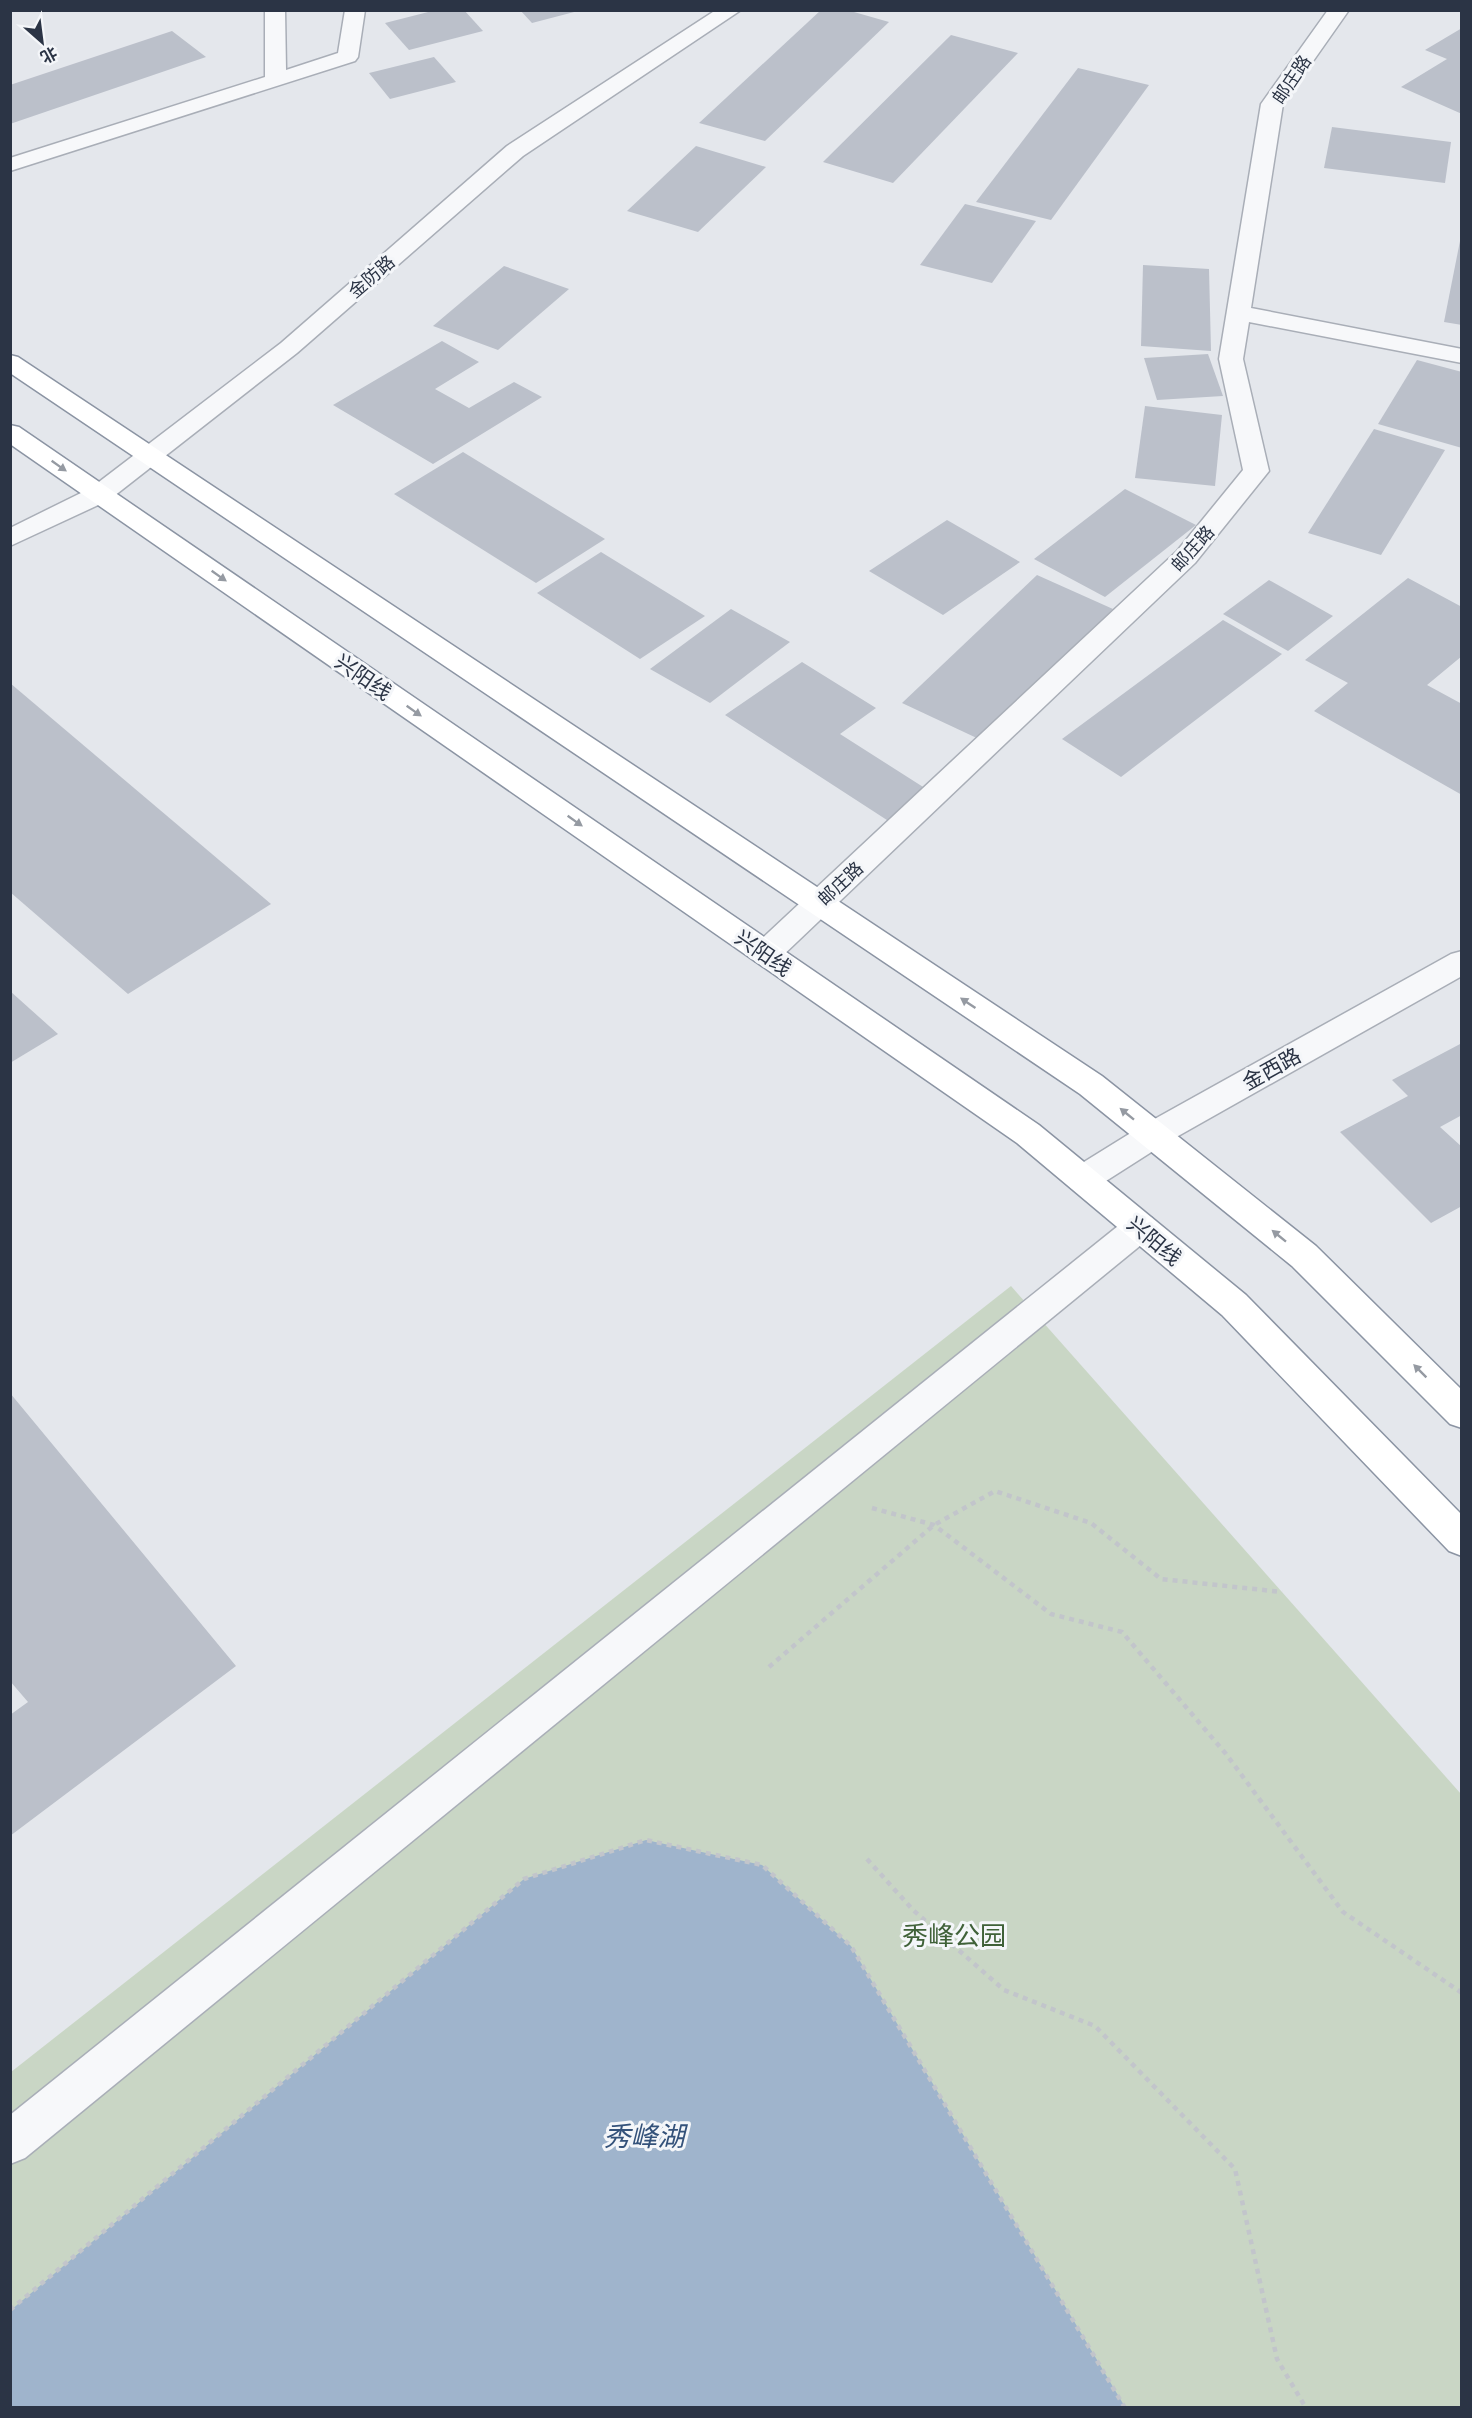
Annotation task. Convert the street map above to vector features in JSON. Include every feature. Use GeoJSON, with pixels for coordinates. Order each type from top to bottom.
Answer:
{"type":"FeatureCollection","features":[{"type":"Feature","properties":{"kind":"highway"},"geometry":{"type":"LineString","coordinates":[[10,362],[1090,1085],[1304,1256],[1461,1413]]}},
{"type":"Feature","properties":{"kind":"highway","name":"兴阳线"},"geometry":{"type":"LineString","coordinates":[[10,432],[1028,1134],[1234,1305],[1461,1540]]}},
{"type":"Feature","properties":{"kind":"street"},"geometry":{"type":"LineString","coordinates":[[275,10],[276,80]]}},
{"type":"Feature","properties":{"kind":"street"},"geometry":{"type":"LineString","coordinates":[[10,165],[348,57],[355,10]]}},
{"type":"Feature","properties":{"kind":"street","name":"金防路"},"geometry":{"type":"LineString","coordinates":[[10,538],[100,494],[289,348],[515,151],[730,10]]}},
{"type":"Feature","properties":{"kind":"street","name":"邮庄路"},"geometry":{"type":"LineString","coordinates":[[766,953],[1186,557],[1256,471],[1232,359],[1272,104],[1339,10]]}},
{"type":"Feature","properties":{"kind":"street"},"geometry":{"type":"LineString","coordinates":[[1239,313],[1461,356]]}},
{"type":"Feature","properties":{"kind":"street","name":"金西路"},"geometry":{"type":"LineString","coordinates":[[1083,1179],[1153,1135],[1461,962]]}},
{"type":"Feature","properties":{"kind":"street"},"geometry":{"type":"LineString","coordinates":[[10,2143],[1140,1227]]}},
{"type":"Feature","properties":{"kind":"path"},"geometry":{"type":"LineString","coordinates":[[769,1667],[934,1525],[995,1491],[1091,1523],[1161,1579],[1282,1592]]}},
{"type":"Feature","properties":{"kind":"path"},"geometry":{"type":"LineString","coordinates":[[813,1492],[934,1525],[1051,1614],[1122,1632],[1226,1754],[1343,1912],[1461,1993]]}},
{"type":"Feature","properties":{"kind":"path"},"geometry":{"type":"LineString","coordinates":[[10,2310],[524,1879],[646,1840],[762,1865],[851,1946],[1125,2408]]}},
{"type":"Feature","properties":{"kind":"path"},"geometry":{"type":"LineString","coordinates":[[867,1859],[913,1910],[1004,1990],[1095,2026],[1235,2169],[1277,2359],[1306,2408]]}},
{"type":"Feature","properties":{"kind":"green space","name":"秀峰公园"},"geometry":{"type":"Polygon","coordinates":[[[1011,1286],[1461,1794],[1461,2407],[11,2408],[11,2072],[1011,1286]]]}},
{"type":"Feature","properties":{"kind":"water","name":"秀峰湖"},"geometry":{"type":"Polygon","coordinates":[[[646,1840],[762,1865],[851,1946],[1125,2407],[11,2407],[11,2310],[524,1879],[646,1840]]]}},
{"type":"Feature","properties":{"kind":"building"},"geometry":{"type":"Polygon","coordinates":[[[436,10],[464,10],[483,31],[409,50],[385,23],[436,10]]]}},
{"type":"Feature","properties":{"kind":"building"},"geometry":{"type":"Polygon","coordinates":[[[520,10],[578,10],[578,11],[532,23],[520,10]]]}},
{"type":"Feature","properties":{"kind":"building"},"geometry":{"type":"Polygon","coordinates":[[[821,10],[847,10],[889,22],[765,141],[699,123],[821,10]]]}},
{"type":"Feature","properties":{"kind":"building"},"geometry":{"type":"Polygon","coordinates":[[[1462,28],[1462,114],[1401,87],[1447,59],[1425,50],[1462,28]]]}},
{"type":"Feature","properties":{"kind":"building"},"geometry":{"type":"Polygon","coordinates":[[[172,31],[206,57],[10,124],[10,85],[172,31]]]}},
{"type":"Feature","properties":{"kind":"building"},"geometry":{"type":"Polygon","coordinates":[[[951,35],[1018,53],[893,183],[823,162],[951,35]]]}},
{"type":"Feature","properties":{"kind":"building"},"geometry":{"type":"Polygon","coordinates":[[[434,57],[456,82],[390,99],[369,73],[434,57]]]}},
{"type":"Feature","properties":{"kind":"building"},"geometry":{"type":"Polygon","coordinates":[[[1078,68],[1149,85],[1051,220],[976,202],[1078,68]]]}},
{"type":"Feature","properties":{"kind":"building"},"geometry":{"type":"Polygon","coordinates":[[[1332,127],[1451,142],[1445,183],[1324,168],[1332,127]]]}},
{"type":"Feature","properties":{"kind":"building"},"geometry":{"type":"Polygon","coordinates":[[[696,146],[766,167],[698,232],[627,211],[696,146]]]}},
{"type":"Feature","properties":{"kind":"building"},"geometry":{"type":"Polygon","coordinates":[[[965,204],[1036,221],[992,283],[920,265],[965,204]]]}},
{"type":"Feature","properties":{"kind":"building"},"geometry":{"type":"Polygon","coordinates":[[[1460,241],[1462,241],[1462,325],[1444,322],[1460,241]]]}},
{"type":"Feature","properties":{"kind":"building"},"geometry":{"type":"Polygon","coordinates":[[[1143,265],[1209,269],[1211,351],[1141,346],[1143,265]]]}},
{"type":"Feature","properties":{"kind":"building"},"geometry":{"type":"Polygon","coordinates":[[[504,266],[569,289],[498,350],[433,326],[504,266]]]}},
{"type":"Feature","properties":{"kind":"building"},"geometry":{"type":"Polygon","coordinates":[[[442,341],[479,362],[435,389],[469,408],[514,382],[542,397],[433,464],[333,405],[442,341]]]}},
{"type":"Feature","properties":{"kind":"building"},"geometry":{"type":"Polygon","coordinates":[[[1208,354],[1223,396],[1157,400],[1144,358],[1208,354]]]}},
{"type":"Feature","properties":{"kind":"building"},"geometry":{"type":"Polygon","coordinates":[[[1417,360],[1462,372],[1462,448],[1378,424],[1417,360]]]}},
{"type":"Feature","properties":{"kind":"building"},"geometry":{"type":"Polygon","coordinates":[[[1145,406],[1222,415],[1215,486],[1135,478],[1145,406]]]}},
{"type":"Feature","properties":{"kind":"building"},"geometry":{"type":"Polygon","coordinates":[[[1374,429],[1445,450],[1381,555],[1308,533],[1374,429]]]}},
{"type":"Feature","properties":{"kind":"building"},"geometry":{"type":"Polygon","coordinates":[[[463,452],[605,539],[536,583],[394,494],[463,452]]]}},
{"type":"Feature","properties":{"kind":"building"},"geometry":{"type":"Polygon","coordinates":[[[1125,489],[1196,525],[1105,597],[1034,559],[1125,489]]]}},
{"type":"Feature","properties":{"kind":"building"},"geometry":{"type":"Polygon","coordinates":[[[947,520],[1020,562],[943,615],[869,571],[947,520]]]}},
{"type":"Feature","properties":{"kind":"building"},"geometry":{"type":"Polygon","coordinates":[[[601,552],[705,616],[640,659],[537,593],[601,552]]]}},
{"type":"Feature","properties":{"kind":"building"},"geometry":{"type":"Polygon","coordinates":[[[1037,575],[1113,609],[981,740],[902,703],[1037,575]]]}},
{"type":"Feature","properties":{"kind":"building"},"geometry":{"type":"Polygon","coordinates":[[[1408,578],[1462,607],[1462,656],[1427,685],[1462,704],[1462,795],[1314,711],[1348,683],[1305,660],[1408,578]]]}},
{"type":"Feature","properties":{"kind":"building"},"geometry":{"type":"Polygon","coordinates":[[[1269,580],[1333,616],[1288,651],[1223,614],[1269,580]]]}},
{"type":"Feature","properties":{"kind":"building"},"geometry":{"type":"Polygon","coordinates":[[[731,609],[790,642],[710,703],[650,669],[731,609]]]}},
{"type":"Feature","properties":{"kind":"building"},"geometry":{"type":"Polygon","coordinates":[[[1223,620],[1282,654],[1121,777],[1062,739],[1223,620]]]}},
{"type":"Feature","properties":{"kind":"building"},"geometry":{"type":"Polygon","coordinates":[[[802,662],[876,708],[840,734],[931,792],[890,822],[725,715],[802,662]]]}},
{"type":"Feature","properties":{"kind":"building"},"geometry":{"type":"Polygon","coordinates":[[[10,683],[271,904],[128,994],[10,892],[10,683]]]}},
{"type":"Feature","properties":{"kind":"building"},"geometry":{"type":"Polygon","coordinates":[[[10,991],[58,1034],[10,1063],[10,991]]]}},
{"type":"Feature","properties":{"kind":"building"},"geometry":{"type":"Polygon","coordinates":[[[1462,1043],[1462,1115],[1440,1127],[1462,1147],[1462,1206],[1431,1223],[1340,1132],[1408,1096],[1392,1080],[1462,1043]]]}},
{"type":"Feature","properties":{"kind":"building"},"geometry":{"type":"Polygon","coordinates":[[[10,1393],[236,1666],[10,1836],[10,1715],[28,1702],[10,1681],[10,1393]]]}}]}
